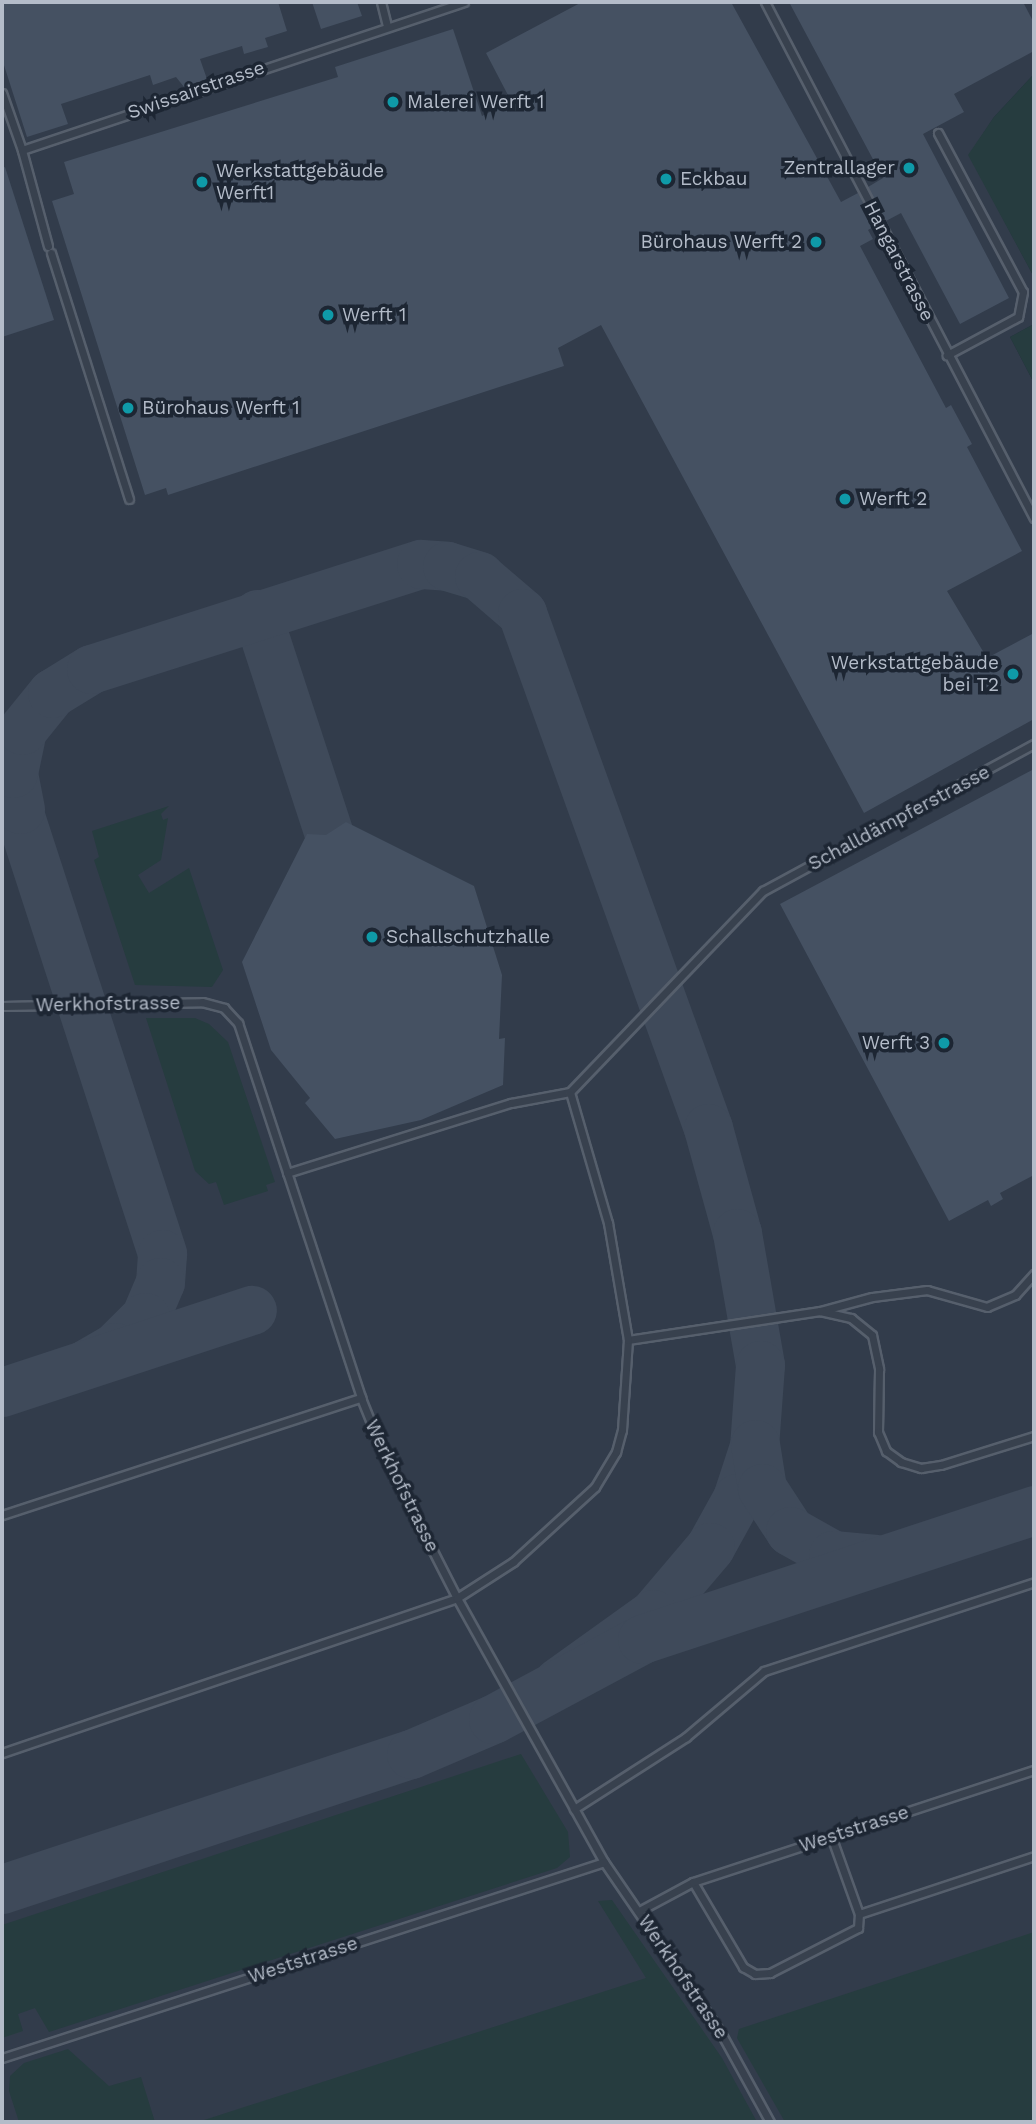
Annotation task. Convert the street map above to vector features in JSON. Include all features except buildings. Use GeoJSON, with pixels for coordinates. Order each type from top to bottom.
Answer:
{"type":"FeatureCollection","features":[{"type":"Feature","properties":{"kind":"lane"},"geometry":{"type":"LineString","coordinates":[[381,2],[387,26]]}},
{"type":"Feature","properties":{"kind":"lane","name":"Swissairstrasse"},"geometry":{"type":"LineString","coordinates":[[22,150],[464,2]]}},
{"type":"Feature","properties":{"kind":"lane","name":"Hangarstrasse"},"geometry":{"type":"LineString","coordinates":[[765,2],[1034,518]]}},
{"type":"Feature","properties":{"kind":"lane"},"geometry":{"type":"LineString","coordinates":[[2,93],[129,499]]}},
{"type":"Feature","properties":{"kind":"lane"},"geometry":{"type":"LineString","coordinates":[[938,133],[1023,292],[1018,317],[947,355]]}},
{"type":"Feature","properties":{"kind":"lane","name":"Schalldämpferstrasse"},"geometry":{"type":"LineString","coordinates":[[570,1092],[763,891],[1034,744]]}},
{"type":"Feature","properties":{"kind":"lane","name":"Werkhofstrasse"},"geometry":{"type":"LineString","coordinates":[[2,1006],[202,1002],[224,1007],[243,1032],[361,1398],[384,1455],[457,1598],[604,1862],[721,2033],[770,2122]]}},
{"type":"Feature","properties":{"kind":"lane"},"geometry":{"type":"LineString","coordinates":[[2,1753],[457,1598],[551,1531],[607,1469],[626,1411],[628,1340],[608,1223],[570,1092],[511,1103],[287,1173]]}},
{"type":"Feature","properties":{"kind":"lane"},"geometry":{"type":"LineString","coordinates":[[628,1340],[820,1311],[872,1297],[928,1290],[987,1307],[1015,1295],[1034,1274]]}},
{"type":"Feature","properties":{"kind":"lane"},"geometry":{"type":"LineString","coordinates":[[820,1311],[851,1318],[872,1335],[879,1369],[878,1432],[887,1451],[901,1462],[921,1468],[941,1465],[1034,1436]]}},
{"type":"Feature","properties":{"kind":"lane"},"geometry":{"type":"LineString","coordinates":[[2,1515],[361,1398]]}},
{"type":"Feature","properties":{"kind":"lane"},"geometry":{"type":"LineString","coordinates":[[574,1809],[686,1737],[764,1671],[1034,1582]]}},
{"type":"Feature","properties":{"kind":"lane","name":"Weststrasse"},"geometry":{"type":"LineString","coordinates":[[639,1911],[693,1882],[1034,1770]]}},
{"type":"Feature","properties":{"kind":"lane"},"geometry":{"type":"LineString","coordinates":[[693,1882],[743,1967],[755,1974],[770,1973],[858,1928],[859,1914],[831,1836]]}},
{"type":"Feature","properties":{"kind":"lane"},"geometry":{"type":"LineString","coordinates":[[859,1914],[1034,1856]]}},
{"type":"Feature","properties":{"kind":"lane","name":"Weststrasse"},"geometry":{"type":"LineString","coordinates":[[2,2058],[604,1862]]}},
{"type":"Feature","properties":{"kind":"shaded area"},"geometry":{"type":"Polygon","coordinates":[[[2,2],[1034,2],[1034,74],[994,117],[969,155],[1034,277],[1034,324],[1010,337],[1034,383],[1034,2122],[2,2122],[2,2]]]}},
{"type":"Feature","properties":{"kind":"green space"},"geometry":{"type":"Polygon","coordinates":[[[1034,74],[1034,277],[968,155],[994,117],[1034,74]]]}},
{"type":"Feature","properties":{"kind":"green space"},"geometry":{"type":"Polygon","coordinates":[[[1034,324],[1034,383],[1010,337],[1034,324]]]}},
{"type":"Feature","properties":{"kind":"green space"},"geometry":{"type":"Polygon","coordinates":[[[169,806],[161,814],[163,820],[168,818],[161,860],[138,875],[149,893],[189,868],[223,970],[212,987],[135,985],[94,860],[99,857],[92,831],[169,806]]]}},
{"type":"Feature","properties":{"kind":"green space"},"geometry":{"type":"Polygon","coordinates":[[[146,1018],[195,1018],[209,1024],[228,1042],[275,1182],[266,1185],[268,1191],[224,1205],[216,1182],[209,1184],[195,1171],[146,1018]]]}},
{"type":"Feature","properties":{"kind":"green space"},"geometry":{"type":"Polygon","coordinates":[[[521,1754],[568,1832],[570,1857],[557,1868],[49,2032],[35,2008],[18,2014],[23,2031],[2,2038],[2,1925],[521,1754]]]}},
{"type":"Feature","properties":{"kind":"green space"},"geometry":{"type":"Polygon","coordinates":[[[612,1900],[722,2058],[757,2122],[198,2122],[646,1978],[598,1901],[612,1900]]]}},
{"type":"Feature","properties":{"kind":"green space"},"geometry":{"type":"Polygon","coordinates":[[[1034,1932],[1034,2122],[785,2122],[737,2038],[739,2029],[1034,1932]]]}},
{"type":"Feature","properties":{"kind":"green space"},"geometry":{"type":"Polygon","coordinates":[[[68,2049],[109,2086],[141,2077],[155,2122],[19,2122],[9,2091],[10,2076],[24,2063],[68,2049]]]}},
{"type":"Feature","properties":{"kind":"taxiway"},"geometry":{"type":"LineString","coordinates":[[20,809],[13,773],[22,730],[52,693],[91,669],[421,564],[447,566],[479,576],[522,613],[708,1128],[737,1233],[760,1365],[754,1446],[737,1498],[710,1547],[653,1614],[558,1682]]}},
{"type":"Feature","properties":{"kind":"taxiway"},"geometry":{"type":"LineString","coordinates":[[257,614],[349,895]]}},
{"type":"Feature","properties":{"kind":"taxiway"},"geometry":{"type":"LineString","coordinates":[[8,779],[162,1254],[160,1282],[145,1317],[115,1347],[85,1364]]}},
{"type":"Feature","properties":{"kind":"taxiway"},"geometry":{"type":"LineString","coordinates":[[2,1392],[252,1310]]}},
{"type":"Feature","properties":{"kind":"taxiway"},"geometry":{"type":"LineString","coordinates":[[755,1444],[762,1488],[790,1531],[833,1555],[876,1559]]}},
{"type":"Feature","properties":{"kind":"taxiway"},"geometry":{"type":"LineString","coordinates":[[2,1889],[411,1754],[493,1719],[642,1639],[1034,1510]]}},
{"type":"Feature","properties":{"kind":"place","name":"Malerei Werft 1"},"geometry":{"type":"Point","coordinates":[393,102]}},
{"type":"Feature","properties":{"kind":"place","name":"Zentrallager"},"geometry":{"type":"Point","coordinates":[909,168]}},
{"type":"Feature","properties":{"kind":"place","name":"Eckbau"},"geometry":{"type":"Point","coordinates":[666,179]}},
{"type":"Feature","properties":{"kind":"place","name":"Werkstattgebäude Werft1"},"geometry":{"type":"Point","coordinates":[202,182]}},
{"type":"Feature","properties":{"kind":"place","name":"Bürohaus Werft 2"},"geometry":{"type":"Point","coordinates":[816,242]}},
{"type":"Feature","properties":{"kind":"place","name":"Werft 1"},"geometry":{"type":"Point","coordinates":[328,315]}},
{"type":"Feature","properties":{"kind":"place","name":"Bürohaus Werft 1"},"geometry":{"type":"Point","coordinates":[128,408]}},
{"type":"Feature","properties":{"kind":"place","name":"Werft 2"},"geometry":{"type":"Point","coordinates":[845,499]}},
{"type":"Feature","properties":{"kind":"place","name":"Werkstattgebäude bei T2"},"geometry":{"type":"Point","coordinates":[1013,674]}},
{"type":"Feature","properties":{"kind":"place","name":"Schallschutzhalle"},"geometry":{"type":"Point","coordinates":[372,937]}},
{"type":"Feature","properties":{"kind":"place","name":"Werft 3"},"geometry":{"type":"Point","coordinates":[944,1043]}}]}
